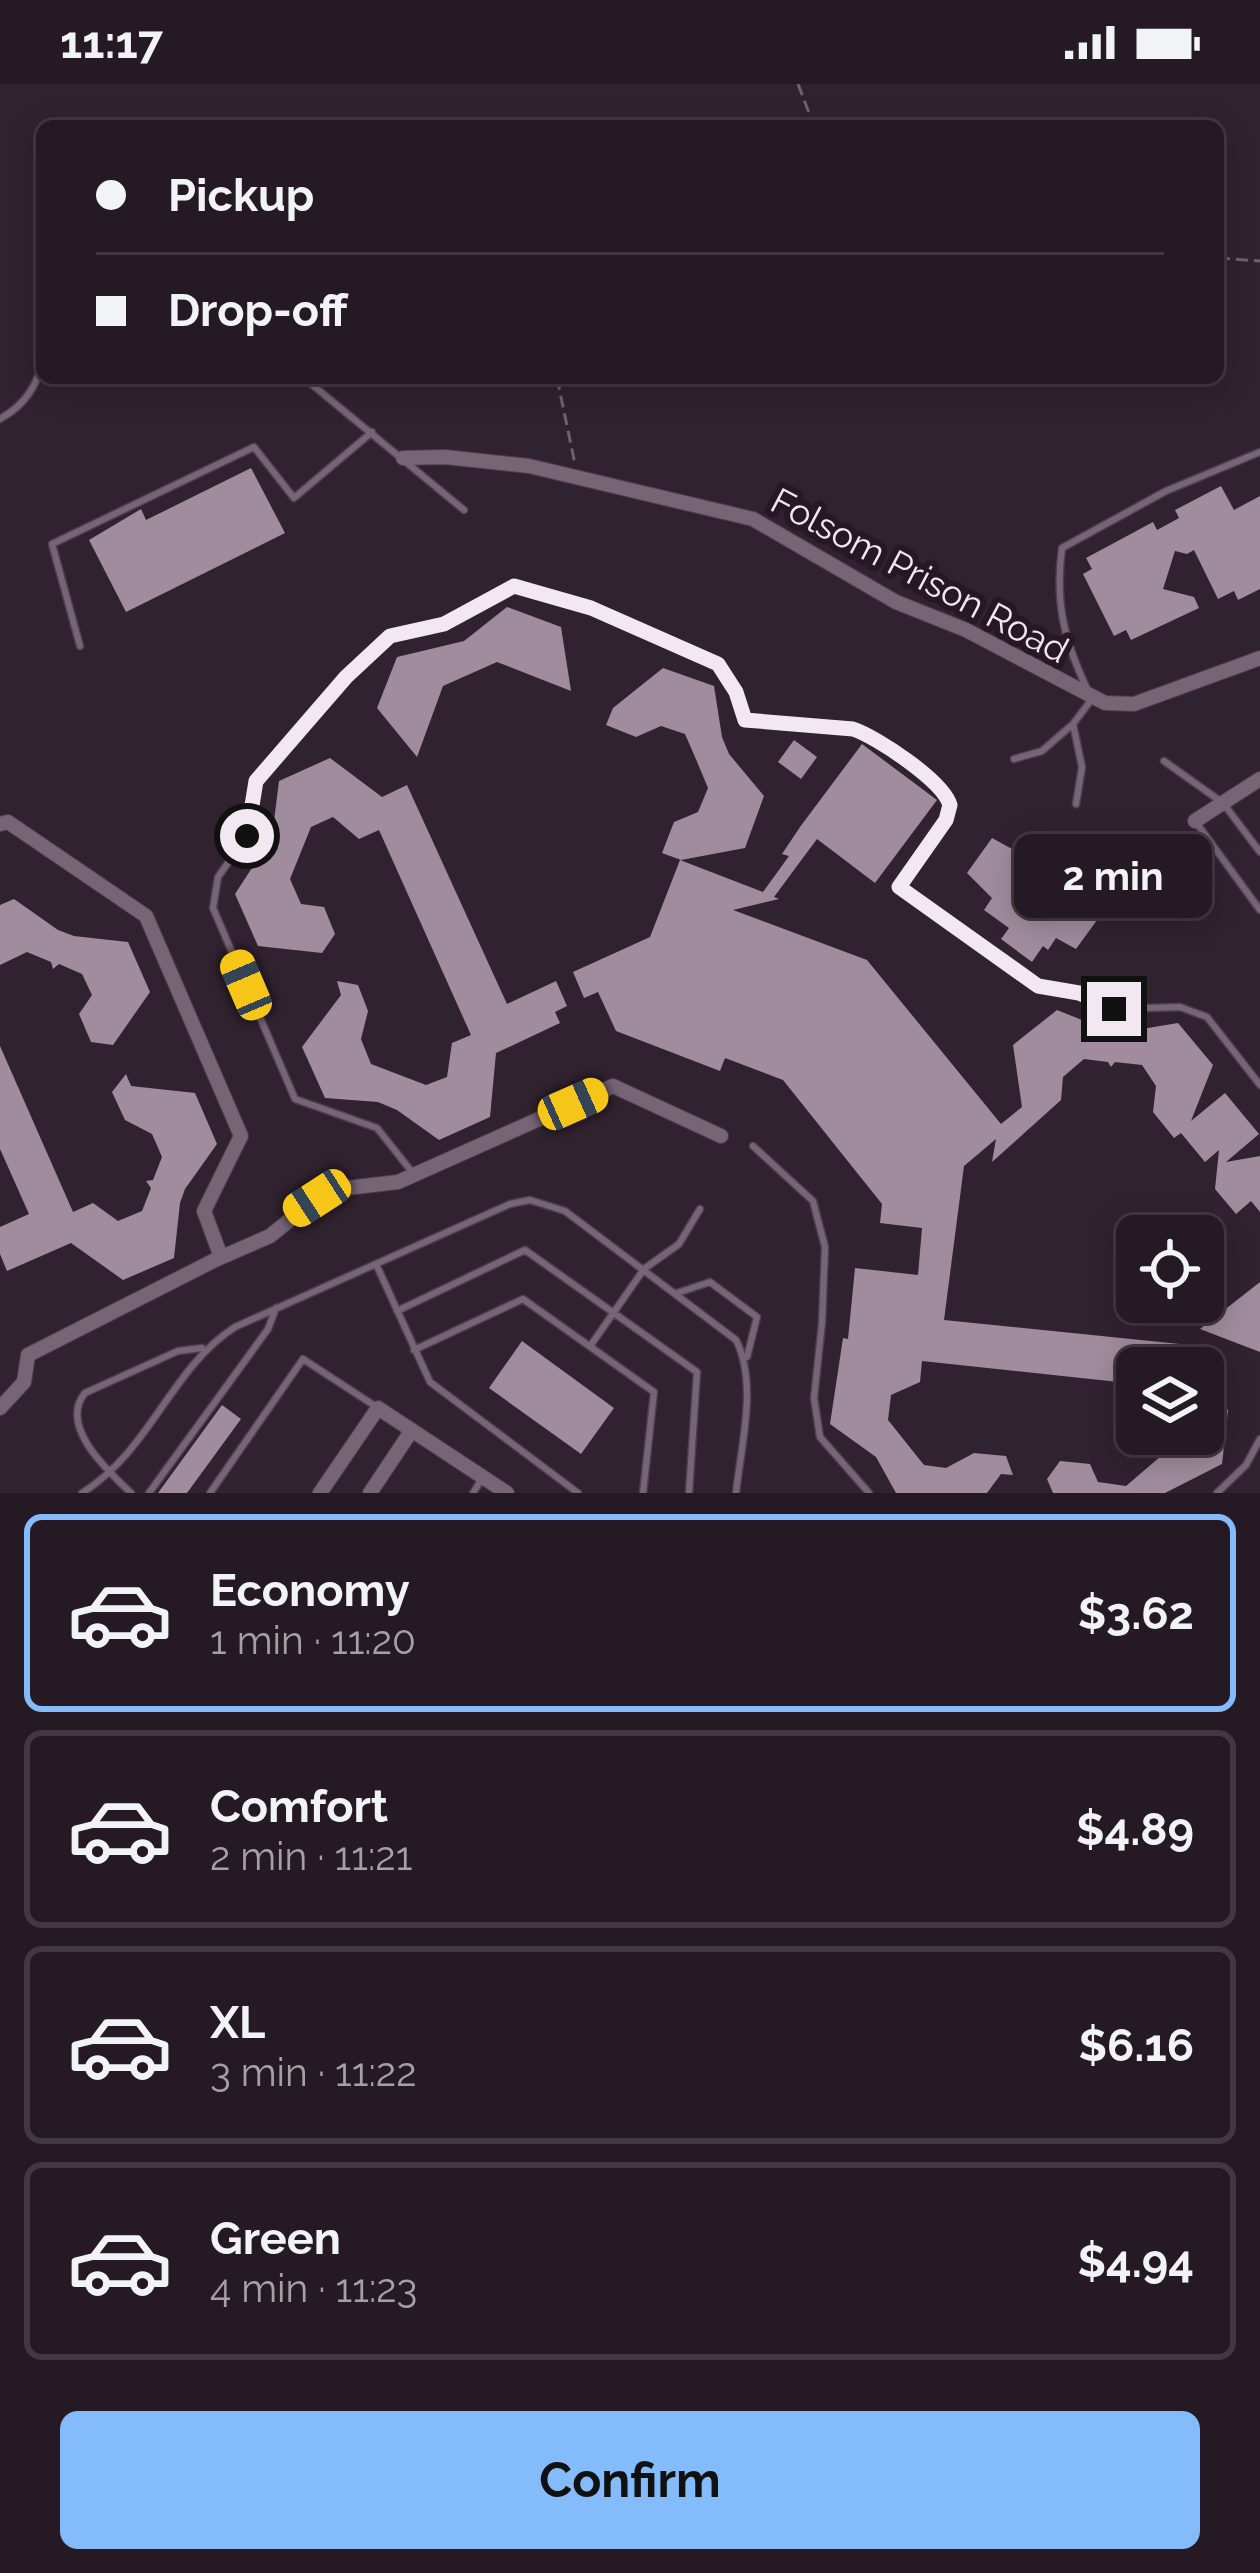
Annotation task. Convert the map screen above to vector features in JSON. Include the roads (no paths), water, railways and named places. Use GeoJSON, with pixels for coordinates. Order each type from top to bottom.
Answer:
{"type":"FeatureCollection","features":[{"type":"Feature","properties":{"kind":"street","name":"Folsom Prison Road"},"geometry":{"type":"LineString","coordinates":[[403,458],[487,460],[753,519],[871,590],[966,630],[1105,704],[1134,704],[1260,658]]}},
{"type":"Feature","properties":{"kind":"street"},"geometry":{"type":"LineString","coordinates":[[1195,820],[1260,778]]}},
{"type":"Feature","properties":{"kind":"street"},"geometry":{"type":"LineString","coordinates":[[0,824],[8,822],[146,916],[241,1136],[204,1211],[221,1257],[213,1262]]}},
{"type":"Feature","properties":{"kind":"street"},"geometry":{"type":"LineString","coordinates":[[0,1408],[24,1382],[28,1355],[270,1236],[317,1198],[347,1187],[398,1182],[613,1086],[721,1136]]}},
{"type":"Feature","properties":{"kind":"street"},"geometry":{"type":"LineString","coordinates":[[320,1493],[378,1408],[507,1493]]}},
{"type":"Feature","properties":{"kind":"street"},"geometry":{"type":"LineString","coordinates":[[370,1493],[412,1430]]}},
{"type":"Feature","properties":{"kind":"lane"},"geometry":{"type":"LineString","coordinates":[[0,419],[23,404],[36,381]]}},
{"type":"Feature","properties":{"kind":"lane"},"geometry":{"type":"LineString","coordinates":[[311,384],[464,510]]}},
{"type":"Feature","properties":{"kind":"lane"},"geometry":{"type":"LineString","coordinates":[[80,646],[52,544],[254,447],[294,499],[372,433]]}},
{"type":"Feature","properties":{"kind":"lane"},"geometry":{"type":"LineString","coordinates":[[1014,759],[1042,751],[1073,724],[1092,699],[1068,650],[1058,580],[1062,548],[1166,491],[1260,452]]}},
{"type":"Feature","properties":{"kind":"lane"},"geometry":{"type":"LineString","coordinates":[[414,1174],[377,1128],[295,1099],[213,908],[218,877],[247,836],[256,781],[346,677],[390,636],[444,624],[514,586],[591,608],[718,664],[736,692],[745,720],[853,729],[868,735],[939,786],[950,805],[946,820],[899,887],[1038,986],[1079,993],[1114,1009],[1180,1007],[1207,1017],[1260,1085]]}},
{"type":"Feature","properties":{"kind":"lane"},"geometry":{"type":"LineString","coordinates":[[1073,724],[1082,767],[1076,804]]}},
{"type":"Feature","properties":{"kind":"lane"},"geometry":{"type":"LineString","coordinates":[[1164,760],[1222,803],[1260,852]]}},
{"type":"Feature","properties":{"kind":"lane"},"geometry":{"type":"LineString","coordinates":[[1195,820],[1260,910]]}},
{"type":"Feature","properties":{"kind":"lane"},"geometry":{"type":"LineString","coordinates":[[753,1146],[813,1201],[825,1247],[814,1398],[820,1437],[869,1493]]}},
{"type":"Feature","properties":{"kind":"lane"},"geometry":{"type":"LineString","coordinates":[[82,1493],[132,1452],[206,1348],[235,1327],[510,1204],[530,1200],[565,1211],[736,1340],[746,1360]]}},
{"type":"Feature","properties":{"kind":"lane"},"geometry":{"type":"LineString","coordinates":[[591,1345],[644,1269],[679,1244],[700,1209]]}},
{"type":"Feature","properties":{"kind":"lane"},"geometry":{"type":"LineString","coordinates":[[397,1311],[525,1250],[697,1372],[688,1493]]}},
{"type":"Feature","properties":{"kind":"lane"},"geometry":{"type":"LineString","coordinates":[[376,1264],[430,1382],[578,1493]]}},
{"type":"Feature","properties":{"kind":"lane"},"geometry":{"type":"LineString","coordinates":[[677,1293],[710,1282],[757,1317],[746,1360],[736,1493]]}},
{"type":"Feature","properties":{"kind":"lane"},"geometry":{"type":"LineString","coordinates":[[414,1350],[523,1299],[654,1392],[643,1493]]}},
{"type":"Feature","properties":{"kind":"lane"},"geometry":{"type":"LineString","coordinates":[[149,1493],[268,1329],[276,1308]]}},
{"type":"Feature","properties":{"kind":"lane"},"geometry":{"type":"LineString","coordinates":[[131,1493],[94,1457],[76,1417],[77,1403],[85,1393],[178,1351],[206,1348]]}},
{"type":"Feature","properties":{"kind":"lane"},"geometry":{"type":"LineString","coordinates":[[210,1493],[302,1359],[378,1408]]}},
{"type":"Feature","properties":{"kind":"lane"},"geometry":{"type":"LineString","coordinates":[[1217,1493],[1246,1465],[1260,1439]]}},
{"type":"Feature","properties":{"kind":"lane"},"geometry":{"type":"LineString","coordinates":[[473,1493],[483,1477]]}}]}
